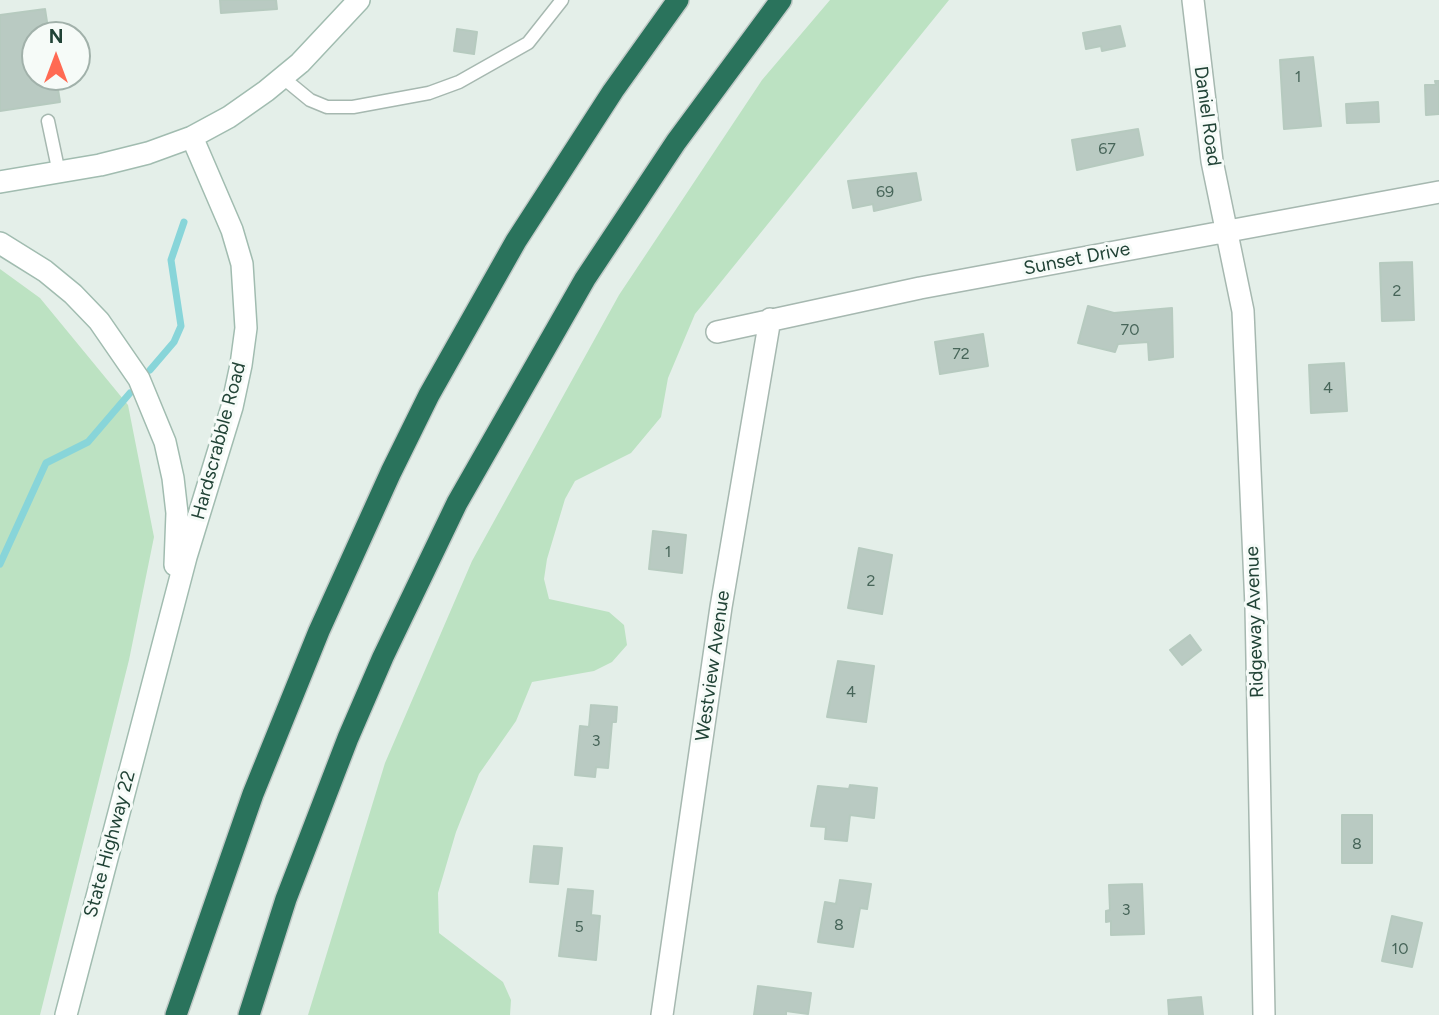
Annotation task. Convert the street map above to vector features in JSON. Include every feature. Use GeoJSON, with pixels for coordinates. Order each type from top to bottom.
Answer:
{"type":"FeatureCollection","features":[{"type":"Feature","properties":{"kind":"highway"},"geometry":{"type":"LineString","coordinates":[[177,1015],[222,876],[281,724],[354,551],[396,461],[429,395],[516,241],[613,91],[678,0]]}},
{"type":"Feature","properties":{"kind":"highway"},"geometry":{"type":"LineString","coordinates":[[249,1015],[286,899],[343,751],[383,657],[457,503],[592,268],[676,142],[781,0]]}},
{"type":"Feature","properties":{"kind":"street"},"geometry":{"type":"LineString","coordinates":[[0,182],[59,173],[148,153],[192,137],[229,117],[300,63],[359,0]]}},
{"type":"Feature","properties":{"kind":"street","name":"Daniel Road"},"geometry":{"type":"LineString","coordinates":[[1193,0],[1212,161],[1227,230]]}},
{"type":"Feature","properties":{"kind":"street","name":"Hardscrabble Road"},"geometry":{"type":"LineString","coordinates":[[155,674],[186,557],[232,407],[246,328],[243,264],[232,230],[192,137]]}},
{"type":"Feature","properties":{"kind":"street","name":"Sunset Drive"},"geometry":{"type":"LineString","coordinates":[[717,332],[770,319],[1227,230],[1439,192]]}},
{"type":"Feature","properties":{"kind":"street","name":"Ridgeway Avenue"},"geometry":{"type":"LineString","coordinates":[[1227,230],[1244,324],[1256,607],[1264,1015]]}},
{"type":"Feature","properties":{"kind":"street"},"geometry":{"type":"LineString","coordinates":[[0,243],[45,271],[99,321],[139,379],[154,410],[173,478],[177,544],[174,579],[155,674]]}},
{"type":"Feature","properties":{"kind":"street","name":"Westview Avenue"},"geometry":{"type":"LineString","coordinates":[[662,1015],[721,607],[770,319]]}},
{"type":"Feature","properties":{"kind":"street","name":"State Highway 22"},"geometry":{"type":"LineString","coordinates":[[66,1015],[155,674]]}},
{"type":"Feature","properties":{"kind":"lane"},"geometry":{"type":"LineString","coordinates":[[282,77],[310,100],[327,107],[353,107],[429,93],[471,76],[528,43],[562,0]]}},
{"type":"Feature","properties":{"kind":"lane"},"geometry":{"type":"LineString","coordinates":[[48,121],[59,173]]}},
{"type":"Feature","properties":{"kind":"green space"},"geometry":{"type":"Polygon","coordinates":[[[830,0],[949,0],[695,314],[668,378],[661,417],[631,453],[575,481],[565,499],[547,559],[544,579],[549,599],[609,612],[624,625],[627,645],[612,662],[594,671],[532,682],[516,721],[479,774],[456,832],[438,893],[439,933],[503,982],[511,1000],[510,1015],[308,1015],[385,763],[472,561],[619,295],[762,80],[830,0]]]}},
{"type":"Feature","properties":{"kind":"green space"},"geometry":{"type":"Polygon","coordinates":[[[0,269],[40,298],[128,405],[154,537],[129,660],[40,1015],[0,1015],[0,269]]]}},
{"type":"Feature","properties":{"kind":"building"},"geometry":{"type":"Polygon","coordinates":[[[220,0],[276,0],[277,9],[221,13],[220,0]]]}},
{"type":"Feature","properties":{"kind":"building"},"geometry":{"type":"Polygon","coordinates":[[[45,9],[47,21],[21,21],[21,91],[58,91],[60,102],[0,111],[0,15],[45,9]]]}},
{"type":"Feature","properties":{"kind":"building"},"geometry":{"type":"Polygon","coordinates":[[[1120,26],[1125,46],[1102,51],[1101,46],[1086,49],[1083,33],[1120,26]]]}},
{"type":"Feature","properties":{"kind":"building"},"geometry":{"type":"Polygon","coordinates":[[[457,29],[477,32],[474,54],[454,51],[457,29]]]}},
{"type":"Feature","properties":{"kind":"building"},"geometry":{"type":"Polygon","coordinates":[[[1313,57],[1321,126],[1284,129],[1280,60],[1313,57]]]}},
{"type":"Feature","properties":{"kind":"building"},"geometry":{"type":"Polygon","coordinates":[[[1435,81],[1439,81],[1439,114],[1426,115],[1425,85],[1436,85],[1435,81]]]}},
{"type":"Feature","properties":{"kind":"building"},"geometry":{"type":"Polygon","coordinates":[[[1378,102],[1379,122],[1347,123],[1346,104],[1378,102]]]}},
{"type":"Feature","properties":{"kind":"building"},"geometry":{"type":"Polygon","coordinates":[[[1138,129],[1143,155],[1077,170],[1072,140],[1138,129]]]}},
{"type":"Feature","properties":{"kind":"building"},"geometry":{"type":"Polygon","coordinates":[[[916,173],[921,200],[874,211],[873,204],[853,208],[848,181],[916,173]]]}},
{"type":"Feature","properties":{"kind":"building"},"geometry":{"type":"Polygon","coordinates":[[[1412,262],[1414,320],[1382,321],[1380,263],[1412,262]]]}},
{"type":"Feature","properties":{"kind":"building"},"geometry":{"type":"Polygon","coordinates":[[[1088,306],[1114,313],[1172,308],[1173,357],[1149,360],[1148,342],[1118,344],[1115,352],[1078,343],[1088,306]]]}},
{"type":"Feature","properties":{"kind":"building"},"geometry":{"type":"Polygon","coordinates":[[[983,334],[988,366],[940,374],[935,342],[983,334]]]}},
{"type":"Feature","properties":{"kind":"building"},"geometry":{"type":"Polygon","coordinates":[[[1344,363],[1347,411],[1311,413],[1309,365],[1344,363]]]}},
{"type":"Feature","properties":{"kind":"building"},"geometry":{"type":"Polygon","coordinates":[[[653,531],[686,535],[682,573],[649,569],[653,531]]]}},
{"type":"Feature","properties":{"kind":"building"},"geometry":{"type":"Polygon","coordinates":[[[859,548],[892,555],[882,614],[848,608],[859,548]]]}},
{"type":"Feature","properties":{"kind":"building"},"geometry":{"type":"Polygon","coordinates":[[[1190,635],[1201,650],[1182,665],[1170,650],[1190,635]]]}},
{"type":"Feature","properties":{"kind":"building"},"geometry":{"type":"Polygon","coordinates":[[[838,661],[874,666],[866,722],[827,717],[838,661]]]}},
{"type":"Feature","properties":{"kind":"building"},"geometry":{"type":"Polygon","coordinates":[[[591,705],[617,707],[616,722],[612,722],[608,768],[596,767],[595,777],[575,775],[580,726],[589,727],[591,705]]]}},
{"type":"Feature","properties":{"kind":"building"},"geometry":{"type":"Polygon","coordinates":[[[850,785],[877,788],[874,818],[850,815],[847,841],[825,839],[826,827],[811,826],[818,786],[849,789],[850,785]]]}},
{"type":"Feature","properties":{"kind":"building"},"geometry":{"type":"Polygon","coordinates":[[[1342,815],[1372,815],[1372,863],[1342,863],[1342,815]]]}},
{"type":"Feature","properties":{"kind":"building"},"geometry":{"type":"Polygon","coordinates":[[[534,846],[562,848],[558,884],[530,882],[534,846]]]}},
{"type":"Feature","properties":{"kind":"building"},"geometry":{"type":"Polygon","coordinates":[[[840,880],[871,884],[867,909],[860,908],[853,947],[818,942],[825,902],[836,904],[840,880]]]}},
{"type":"Feature","properties":{"kind":"building"},"geometry":{"type":"Polygon","coordinates":[[[1142,884],[1144,934],[1111,935],[1111,921],[1106,922],[1106,911],[1110,910],[1109,885],[1142,884]]]}},
{"type":"Feature","properties":{"kind":"building"},"geometry":{"type":"Polygon","coordinates":[[[568,889],[593,891],[591,915],[600,916],[596,960],[559,956],[568,889]]]}},
{"type":"Feature","properties":{"kind":"building"},"geometry":{"type":"Polygon","coordinates":[[[1392,916],[1422,923],[1412,967],[1382,961],[1392,916]]]}},
{"type":"Feature","properties":{"kind":"building"},"geometry":{"type":"Polygon","coordinates":[[[758,986],[811,993],[808,1014],[786,1011],[786,1015],[754,1015],[758,986]]]}},
{"type":"Feature","properties":{"kind":"building"},"geometry":{"type":"Polygon","coordinates":[[[1201,997],[1203,1015],[1169,1015],[1168,1000],[1201,997]]]}},
{"type":"Feature","properties":{"kind":"waterway"},"geometry":{"type":"LineString","coordinates":[[150,370],[174,342],[181,326],[171,260],[184,222]]}},
{"type":"Feature","properties":{"kind":"waterway"},"geometry":{"type":"LineString","coordinates":[[0,564],[46,463],[88,442],[130,393]]}}]}
